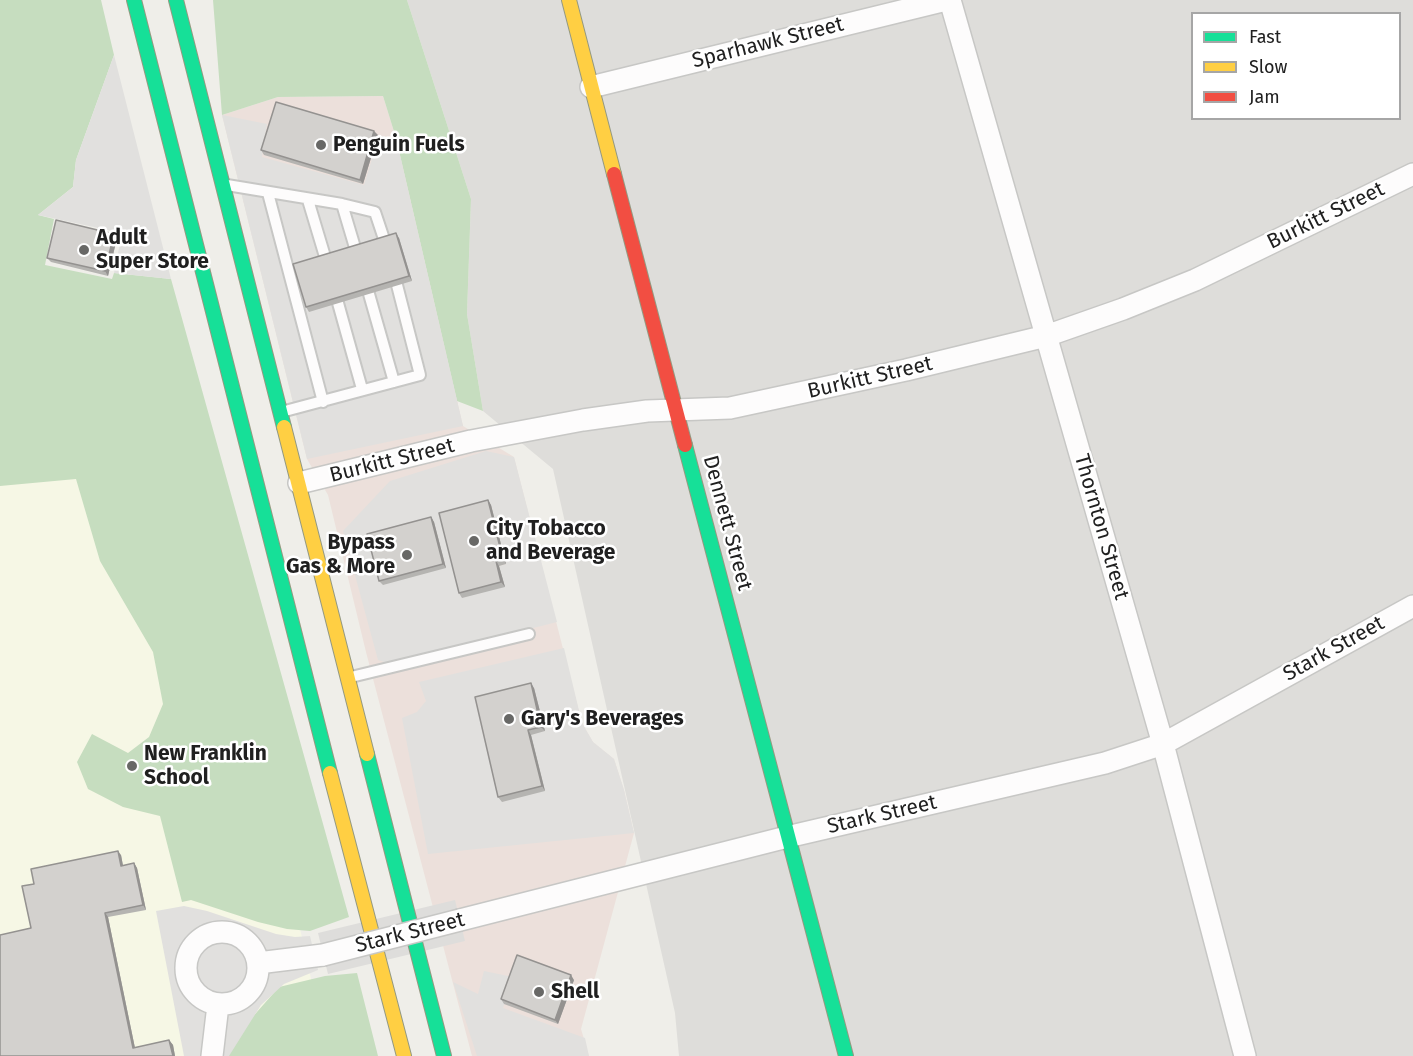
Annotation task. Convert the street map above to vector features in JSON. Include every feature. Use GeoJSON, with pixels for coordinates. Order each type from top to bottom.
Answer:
{"type":"FeatureCollection","features":[{"type":"Feature","properties":{"kind":"main road"},"geometry":{"type":"LineString","coordinates":[[134,0],[351,858],[404,1056]]}},
{"type":"Feature","properties":{"kind":"main road"},"geometry":{"type":"LineString","coordinates":[[176,0],[444,1056]]}},
{"type":"Feature","properties":{"kind":"main road","name":"Dennett Street"},"geometry":{"type":"LineString","coordinates":[[569,0],[786,837],[846,1056]]}},
{"type":"Feature","properties":{"kind":"street","name":"Sparhawk Street"},"geometry":{"type":"LineString","coordinates":[[591,87],[948,0]]}},
{"type":"Feature","properties":{"kind":"street","name":"Thornton Street"},"geometry":{"type":"LineString","coordinates":[[948,0],[1163,744],[1245,1056]]}},
{"type":"Feature","properties":{"kind":"street","name":"Burkitt Street"},"geometry":{"type":"LineString","coordinates":[[298,483],[471,441],[583,420],[647,411],[730,408],[906,370],[1046,336],[1195,280],[1413,174]]}},
{"type":"Feature","properties":{"kind":"street","name":"Stark Street"},"geometry":{"type":"LineString","coordinates":[[258,963],[323,955],[786,837],[1105,763],[1163,744],[1413,606]]}},
{"type":"Feature","properties":{"kind":"street"},"geometry":{"type":"LineString","coordinates":[[221,931],[234,933],[250,945],[258,963],[256,980],[244,997],[230,1004],[210,1003],[197,995],[188,984],[185,971],[186,958],[193,945],[211,933],[221,931]]}},
{"type":"Feature","properties":{"kind":"street"},"geometry":{"type":"LineString","coordinates":[[212,1056],[218,1005]]}},
{"type":"Feature","properties":{"kind":"lane"},"geometry":{"type":"LineString","coordinates":[[222,184],[342,204],[375,212],[384,242]]}},
{"type":"Feature","properties":{"kind":"lane"},"geometry":{"type":"LineString","coordinates":[[268,193],[323,402]]}},
{"type":"Feature","properties":{"kind":"lane"},"geometry":{"type":"LineString","coordinates":[[308,200],[326,260]]}},
{"type":"Feature","properties":{"kind":"lane"},"geometry":{"type":"LineString","coordinates":[[342,204],[356,251]]}},
{"type":"Feature","properties":{"kind":"lane"},"geometry":{"type":"LineString","coordinates":[[281,412],[420,375],[396,285]]}},
{"type":"Feature","properties":{"kind":"lane"},"geometry":{"type":"LineString","coordinates":[[369,294],[394,382]]}},
{"type":"Feature","properties":{"kind":"lane"},"geometry":{"type":"LineString","coordinates":[[338,303],[363,389]]}},
{"type":"Feature","properties":{"kind":"lane"},"geometry":{"type":"LineString","coordinates":[[347,678],[529,634]]}},
{"type":"Feature","properties":{"kind":"shaded area"},"geometry":{"type":"Polygon","coordinates":[[[407,0],[1413,0],[1413,1056],[679,1056],[675,1013],[553,469],[483,411],[467,314],[471,199],[407,0]]]}},
{"type":"Feature","properties":{"kind":"shaded area"},"geometry":{"type":"Polygon","coordinates":[[[114,55],[171,279],[114,273],[122,233],[38,215],[73,187],[76,160],[114,55]]]}},
{"type":"Feature","properties":{"kind":"shaded area"},"geometry":{"type":"Polygon","coordinates":[[[383,96],[396,138],[463,426],[514,457],[582,723],[593,742],[614,759],[634,833],[581,1029],[589,1056],[472,1056],[366,652],[328,495],[307,459],[222,115],[278,97],[383,96]]]}},
{"type":"Feature","properties":{"kind":"shaded area"},"geometry":{"type":"Polygon","coordinates":[[[222,115],[267,124],[262,157],[364,185],[379,136],[396,138],[463,426],[307,459],[222,115]]]}},
{"type":"Feature","properties":{"kind":"shaded area","name":"New Franklin School"},"geometry":{"type":"Polygon","coordinates":[[[191,433],[328,1056],[0,1056],[0,476],[191,433]]]}},
{"type":"Feature","properties":{"kind":"shaded area"},"geometry":{"type":"Polygon","coordinates":[[[486,451],[514,457],[557,622],[390,664],[378,660],[343,531],[390,481],[486,451]],[[442,518],[504,587],[499,566],[506,564],[442,518]]]}},
{"type":"Feature","properties":{"kind":"shaded area"},"geometry":{"type":"Polygon","coordinates":[[[564,648],[582,723],[593,742],[614,759],[634,833],[428,854],[402,718],[417,712],[426,701],[419,682],[564,648]]]}},
{"type":"Feature","properties":{"kind":"shaded area"},"geometry":{"type":"Polygon","coordinates":[[[184,906],[207,911],[276,934],[295,937],[310,936],[318,970],[284,984],[261,1005],[229,1056],[184,1056],[156,911],[184,906]]]}},
{"type":"Feature","properties":{"kind":"shaded area"},"geometry":{"type":"Polygon","coordinates":[[[484,971],[513,977],[503,1008],[585,1038],[589,1056],[477,1056],[453,982],[478,994],[484,971]]]}},
{"type":"Feature","properties":{"kind":"green space"},"geometry":{"type":"Polygon","coordinates":[[[0,0],[101,0],[114,55],[76,160],[73,187],[38,215],[54,219],[45,265],[112,279],[114,273],[171,279],[349,917],[310,931],[287,929],[258,922],[191,900],[182,902],[160,816],[123,807],[88,789],[77,762],[92,734],[128,753],[149,737],[163,704],[153,652],[100,561],[76,479],[0,486],[0,0]]]}},
{"type":"Feature","properties":{"kind":"green space"},"geometry":{"type":"Polygon","coordinates":[[[213,0],[407,0],[471,199],[467,314],[483,411],[457,401],[396,138],[383,96],[278,97],[222,115],[213,0]]]}},
{"type":"Feature","properties":{"kind":"green space"},"geometry":{"type":"Polygon","coordinates":[[[357,973],[378,1056],[227,1056],[249,1021],[279,987],[325,976],[357,973]]]}},
{"type":"Feature","properties":{"kind":"pier"},"geometry":{"type":"Polygon","coordinates":[[[455,900],[465,941],[328,974],[318,933],[455,900]]]}},
{"type":"Feature","properties":{"kind":"building","name":"Penguin Fuels"},"geometry":{"type":"Polygon","coordinates":[[[276,102],[374,131],[360,180],[261,150],[276,102]]]}},
{"type":"Feature","properties":{"kind":"building","name":"Adult Super Store"},"geometry":{"type":"Polygon","coordinates":[[[56,220],[114,234],[105,271],[47,258],[56,220]]]}},
{"type":"Feature","properties":{"kind":"building"},"geometry":{"type":"Polygon","coordinates":[[[396,233],[409,276],[306,307],[293,264],[396,233]]]}},
{"type":"Feature","properties":{"kind":"building","name":"City Tobacco and Beverage"},"geometry":{"type":"Polygon","coordinates":[[[488,500],[503,559],[496,561],[501,582],[459,593],[439,513],[488,500]]]}},
{"type":"Feature","properties":{"kind":"building"},"geometry":{"type":"Polygon","coordinates":[[[431,517],[443,564],[379,581],[367,534],[431,517]]]}},
{"type":"Feature","properties":{"kind":"building"},"geometry":{"type":"Polygon","coordinates":[[[531,683],[541,727],[528,730],[542,786],[498,797],[475,697],[531,683]]]}},
{"type":"Feature","properties":{"kind":"building"},"geometry":{"type":"Polygon","coordinates":[[[118,851],[121,866],[134,863],[143,905],[105,913],[133,1048],[169,1040],[173,1056],[0,1056],[0,935],[31,928],[22,886],[34,884],[31,869],[118,851]]]}},
{"type":"Feature","properties":{"kind":"building","name":"Shell"},"geometry":{"type":"Polygon","coordinates":[[[517,955],[571,975],[555,1020],[501,999],[517,955]]]}},
{"type":"Feature","properties":{"kind":"traffic: fast"},"geometry":{"type":"LineString","coordinates":[[134,0],[330,773]]}},
{"type":"Feature","properties":{"kind":"traffic: fast"},"geometry":{"type":"LineString","coordinates":[[176,0],[284,427]]}},
{"type":"Feature","properties":{"kind":"traffic: fast"},"geometry":{"type":"LineString","coordinates":[[685,445],[846,1056]]}},
{"type":"Feature","properties":{"kind":"traffic: fast"},"geometry":{"type":"LineString","coordinates":[[367,754],[444,1056]]}},
{"type":"Feature","properties":{"kind":"traffic: slow"},"geometry":{"type":"LineString","coordinates":[[569,0],[614,174]]}},
{"type":"Feature","properties":{"kind":"traffic: slow"},"geometry":{"type":"LineString","coordinates":[[284,427],[367,754]]}},
{"type":"Feature","properties":{"kind":"traffic: slow"},"geometry":{"type":"LineString","coordinates":[[330,773],[404,1056]]}},
{"type":"Feature","properties":{"kind":"traffic: jam"},"geometry":{"type":"LineString","coordinates":[[614,174],[685,445]]}},
{"type":"Feature","properties":{"kind":"place","name":"Penguin Fuels"},"geometry":{"type":"Point","coordinates":[321,145]}},
{"type":"Feature","properties":{"kind":"place","name":"Adult Super Store"},"geometry":{"type":"Point","coordinates":[84,250]}},
{"type":"Feature","properties":{"kind":"place","name":"City Tobacco and Beverage"},"geometry":{"type":"Point","coordinates":[474,541]}},
{"type":"Feature","properties":{"kind":"place","name":"Bypass Gas & More"},"geometry":{"type":"Point","coordinates":[407,555]}},
{"type":"Feature","properties":{"kind":"place","name":"Gary's Beverages"},"geometry":{"type":"Point","coordinates":[509,719]}},
{"type":"Feature","properties":{"kind":"place","name":"New Franklin School"},"geometry":{"type":"Point","coordinates":[132,766]}},
{"type":"Feature","properties":{"kind":"place","name":"Shell"},"geometry":{"type":"Point","coordinates":[539,992]}}]}
